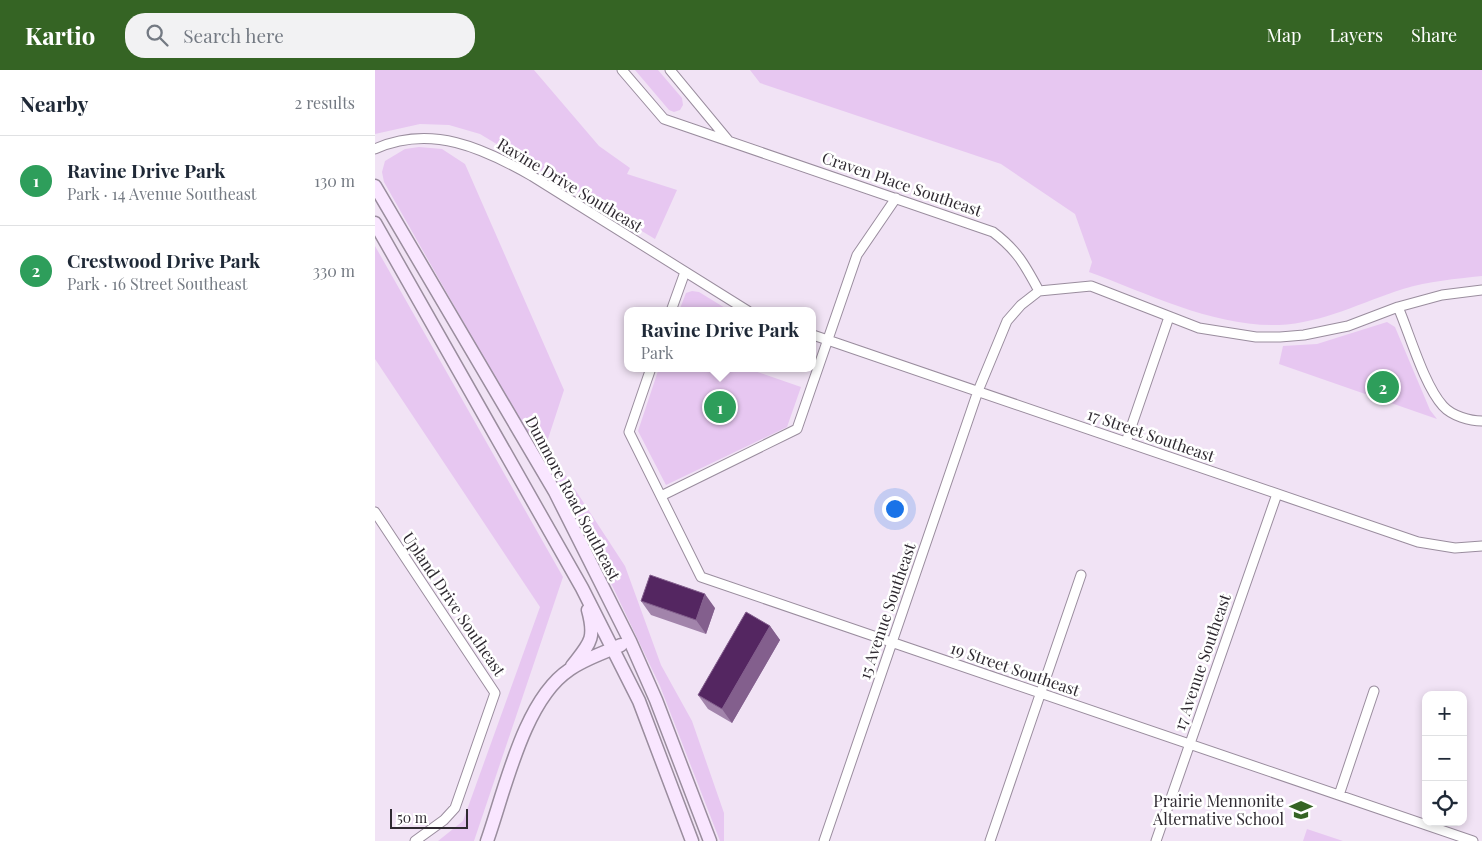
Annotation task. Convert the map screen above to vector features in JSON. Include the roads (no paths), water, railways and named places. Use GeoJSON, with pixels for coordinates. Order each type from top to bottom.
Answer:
{"type":"FeatureCollection","features":[{"type":"Feature","properties":{"kind":"main road","name":"Dunmore Road Southeast"},"geometry":{"type":"LineString","coordinates":[[375,186],[555,492],[630,641],[656,700],[710,841]]}},
{"type":"Feature","properties":{"kind":"main road"},"geometry":{"type":"LineString","coordinates":[[375,222],[614,648],[639,701],[692,841]]}},
{"type":"Feature","properties":{"kind":"main road"},"geometry":{"type":"LineString","coordinates":[[487,841],[533,711],[548,688],[569,669],[589,644],[593,630],[582,588]]}},
{"type":"Feature","properties":{"kind":"main road"},"geometry":{"type":"LineString","coordinates":[[569,669],[630,641]]}},
{"type":"Feature","properties":{"kind":"street","name":"Craven Place Southeast"},"geometry":{"type":"LineString","coordinates":[[622,70],[664,118],[993,232],[1022,258],[1039,291]]}},
{"type":"Feature","properties":{"kind":"street"},"geometry":{"type":"LineString","coordinates":[[670,70],[728,140]]}},
{"type":"Feature","properties":{"kind":"street","name":"Ravine Drive Southeast"},"geometry":{"type":"LineString","coordinates":[[375,150],[387,144],[411,139],[439,140],[472,145],[517,167],[685,272]]}},
{"type":"Feature","properties":{"kind":"street"},"geometry":{"type":"LineString","coordinates":[[661,496],[797,429],[857,255],[896,198]]}},
{"type":"Feature","properties":{"kind":"street"},"geometry":{"type":"LineString","coordinates":[[672,307],[685,272],[742,307]]}},
{"type":"Feature","properties":{"kind":"street"},"geometry":{"type":"LineString","coordinates":[[1039,291],[1091,286],[1199,328],[1256,337],[1280,337],[1304,335],[1348,326],[1398,307],[1442,295],[1482,290]]}},
{"type":"Feature","properties":{"kind":"street","name":"15 Avenue Southeast"},"geometry":{"type":"LineString","coordinates":[[824,841],[978,391],[1007,321],[1039,291]]}},
{"type":"Feature","properties":{"kind":"street"},"geometry":{"type":"LineString","coordinates":[[1398,307],[1432,389],[1444,408],[1470,421],[1482,421]]}},
{"type":"Feature","properties":{"kind":"street"},"geometry":{"type":"LineString","coordinates":[[1127,442],[1169,317]]}},
{"type":"Feature","properties":{"kind":"street","name":"17 Street Southeast"},"geometry":{"type":"LineString","coordinates":[[816,336],[1418,542],[1455,548],[1482,546]]}},
{"type":"Feature","properties":{"kind":"street","name":"19 Street Southeast"},"geometry":{"type":"LineString","coordinates":[[650,372],[629,432],[701,577],[1473,841]]}},
{"type":"Feature","properties":{"kind":"street","name":"17 Avenue Southeast"},"geometry":{"type":"LineString","coordinates":[[1156,841],[1277,494]]}},
{"type":"Feature","properties":{"kind":"street","name":"Upland Drive Southeast"},"geometry":{"type":"LineString","coordinates":[[375,512],[495,693],[455,808],[444,820],[415,841]]}},
{"type":"Feature","properties":{"kind":"street"},"geometry":{"type":"LineString","coordinates":[[990,841],[1081,575]]}},
{"type":"Feature","properties":{"kind":"street"},"geometry":{"type":"LineString","coordinates":[[1339,795],[1374,691]]}},
{"type":"Feature","properties":{"kind":"place","name":"Crestwood Drive Park"},"geometry":{"type":"Point","coordinates":[1383,387]}},
{"type":"Feature","properties":{"kind":"place","name":"Ravine Drive Park"},"geometry":{"type":"Point","coordinates":[720,407]}},
{"type":"Feature","properties":{"kind":"place","name":"Prairie Mennonite Alternative School"},"geometry":{"type":"Point","coordinates":[1301,810]}}]}
